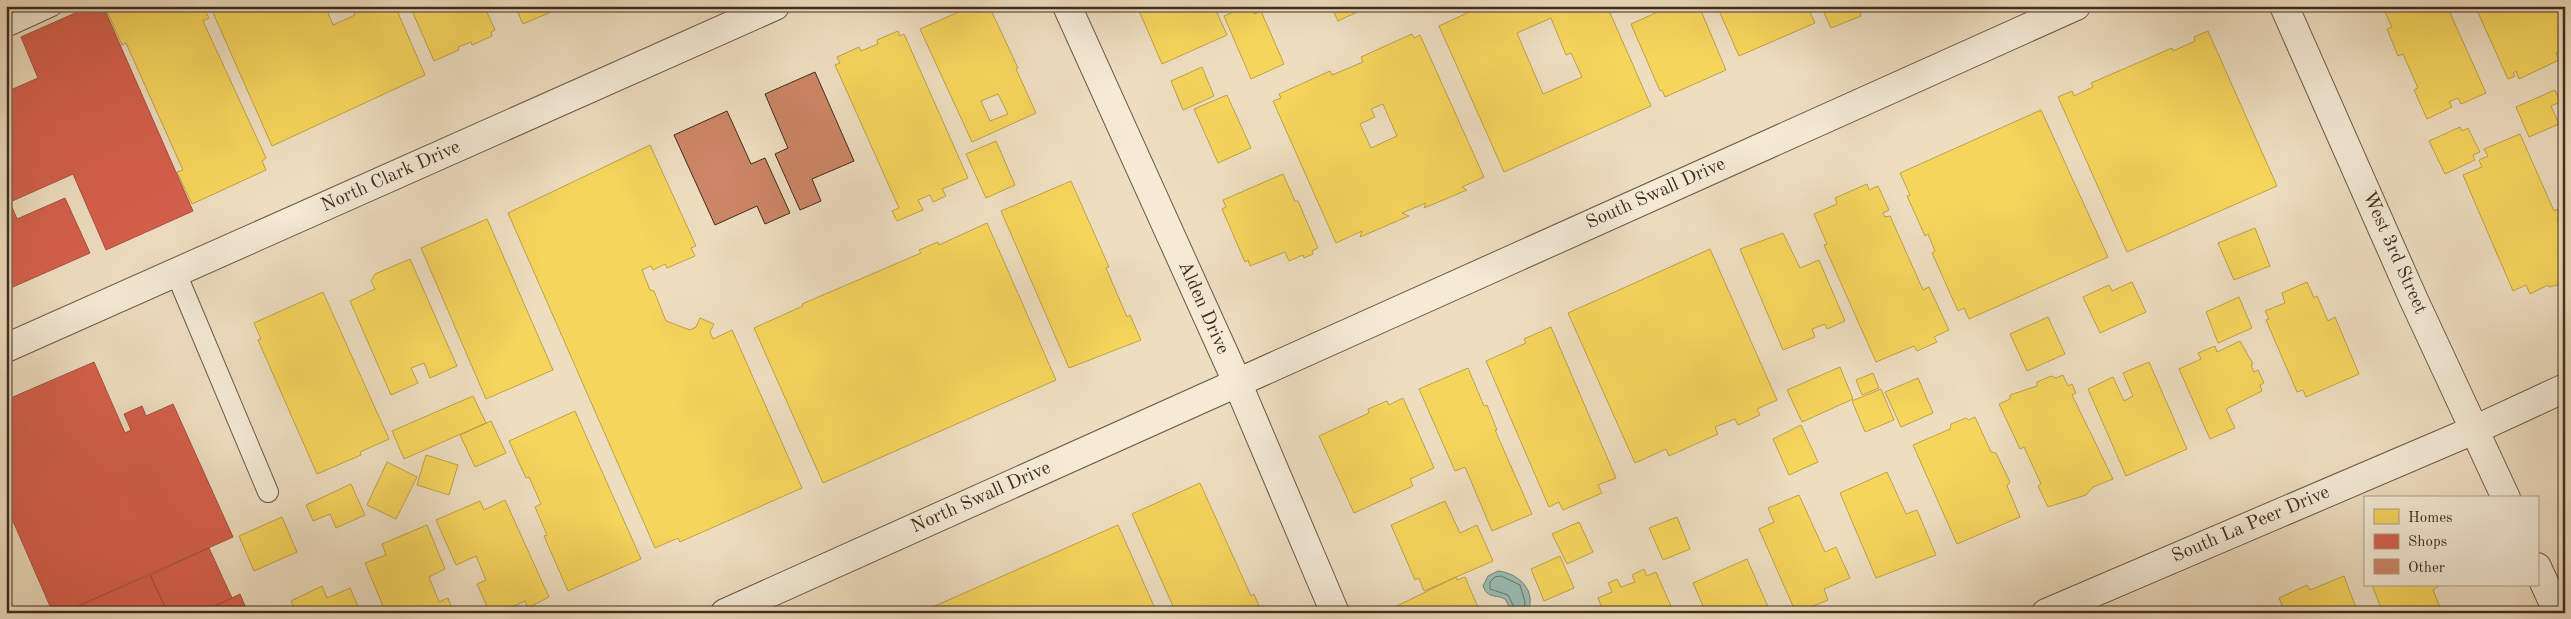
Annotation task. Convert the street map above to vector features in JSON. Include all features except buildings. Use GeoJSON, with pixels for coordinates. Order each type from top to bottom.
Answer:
{"type":"FeatureCollection","features":[{"type":"Feature","properties":{"kind":"street","name":"North Clark Drive"},"geometry":{"type":"LineString","coordinates":[[6,348],[775,6]]}},
{"type":"Feature","properties":{"kind":"street","name":"Alden Drive"},"geometry":{"type":"LineString","coordinates":[[1067,6],[1237,382],[1335,613]]}},
{"type":"Feature","properties":{"kind":"street","name":"South Swall Drive"},"geometry":{"type":"LineString","coordinates":[[1237,382],[2076,6]]}},
{"type":"Feature","properties":{"kind":"street","name":"West 3rd Street"},"geometry":{"type":"LineString","coordinates":[[2284,6],[2505,496]]}},
{"type":"Feature","properties":{"kind":"street","name":"North Swall Drive"},"geometry":{"type":"LineString","coordinates":[[725,613],[1237,382]]}},
{"type":"Feature","properties":{"kind":"street","name":"South La Peer Drive"},"geometry":{"type":"LineString","coordinates":[[2046,613],[2474,430],[2565,388]]}},
{"type":"Feature","properties":{"kind":"street"},"geometry":{"type":"LineString","coordinates":[[2538,569],[2558,613]]}},
{"type":"Feature","properties":{"kind":"lane"},"geometry":{"type":"LineString","coordinates":[[6,27],[52,6]]}},
{"type":"Feature","properties":{"kind":"lane"},"geometry":{"type":"LineString","coordinates":[[176,273],[268,492]]}},
{"type":"Feature","properties":{"kind":"water"},"geometry":{"type":"Polygon","coordinates":[[[1498,571],[1513,575],[1525,585],[1530,598],[1527,613],[1513,613],[1505,599],[1487,593],[1483,586],[1488,576],[1498,571]]]}}]}
